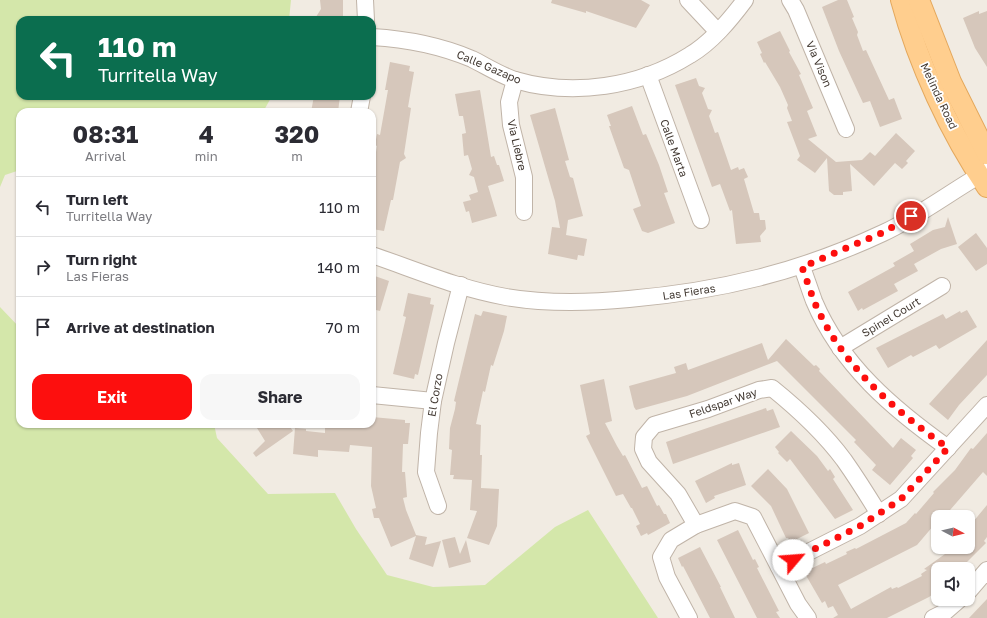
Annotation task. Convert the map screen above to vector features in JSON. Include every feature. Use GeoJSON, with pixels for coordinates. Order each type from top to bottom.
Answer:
{"type":"FeatureCollection","features":[{"type":"Feature","properties":{"kind":"main road","name":"Melinda Road"},"geometry":{"type":"LineString","coordinates":[[901,0],[912,36],[933,88],[984,178]]}},
{"type":"Feature","properties":{"kind":"main road","name":"Melinda Road"},"geometry":{"type":"LineString","coordinates":[[919,0],[951,82],[987,154]]}},
{"type":"Feature","properties":{"kind":"street"},"geometry":{"type":"LineString","coordinates":[[365,0],[366,16]]}},
{"type":"Feature","properties":{"kind":"street"},"geometry":{"type":"LineString","coordinates":[[688,0],[718,32]]}},
{"type":"Feature","properties":{"kind":"street","name":"Calle Gazapo"},"geometry":{"type":"LineString","coordinates":[[376,37],[408,39],[440,47],[472,59],[515,80],[540,85],[570,88],[609,86],[648,76],[690,55],[718,32],[745,0]]}},
{"type":"Feature","properties":{"kind":"street","name":"Via Vison"},"geometry":{"type":"LineString","coordinates":[[790,0],[796,10],[846,129]]}},
{"type":"Feature","properties":{"kind":"street","name":"Calle Marta"},"geometry":{"type":"LineString","coordinates":[[648,76],[701,220]]}},
{"type":"Feature","properties":{"kind":"street","name":"Via Liebre"},"geometry":{"type":"LineString","coordinates":[[515,80],[508,102],[511,125],[524,177],[524,212]]}},
{"type":"Feature","properties":{"kind":"street","name":"Las Fieras"},"geometry":{"type":"LineString","coordinates":[[376,256],[461,286],[505,297],[547,301],[593,302],[683,294],[738,284],[802,267],[884,232],[984,178]]}},
{"type":"Feature","properties":{"kind":"street"},"geometry":{"type":"LineString","coordinates":[[802,267],[814,302],[840,348],[858,371],[876,391],[914,424],[948,448]]}},
{"type":"Feature","properties":{"kind":"street","name":"El Corzo"},"geometry":{"type":"LineString","coordinates":[[438,506],[426,472],[433,401],[461,286]]}},
{"type":"Feature","properties":{"kind":"street","name":"Spinel Court"},"geometry":{"type":"LineString","coordinates":[[840,348],[942,286]]}},
{"type":"Feature","properties":{"kind":"street","name":"Feldspar Way"},"geometry":{"type":"LineString","coordinates":[[696,525],[678,494],[649,462],[643,449],[644,436],[654,425],[708,409],[758,390],[772,388],[793,405],[821,433],[844,460],[879,514]]}},
{"type":"Feature","properties":{"kind":"street"},"geometry":{"type":"LineString","coordinates":[[376,395],[433,401]]}},
{"type":"Feature","properties":{"kind":"street"},"geometry":{"type":"LineString","coordinates":[[779,567],[879,514],[901,499],[987,405]]}},
{"type":"Feature","properties":{"kind":"street"},"geometry":{"type":"LineString","coordinates":[[689,618],[667,578],[661,557],[671,540],[696,525],[735,511],[753,517],[798,604],[808,618]]}},
{"type":"Feature","properties":{"kind":"street"},"geometry":{"type":"LineString","coordinates":[[975,584],[987,570]]}},
{"type":"Feature","properties":{"kind":"street"},"geometry":{"type":"LineString","coordinates":[[933,618],[945,612],[952,606]]}},
{"type":"Feature","properties":{"kind":"green space"},"geometry":{"type":"Polygon","coordinates":[[[0,0],[291,0],[289,16],[16,16],[16,100],[270,100],[265,108],[16,108],[16,171],[5,175],[0,187],[0,0]]]}},
{"type":"Feature","properties":{"kind":"green space"},"geometry":{"type":"Polygon","coordinates":[[[0,307],[16,324],[16,428],[215,428],[217,438],[268,494],[335,493],[356,529],[387,575],[433,587],[485,585],[555,527],[588,510],[658,618],[0,618],[0,307]]]}},
{"type":"Feature","properties":{"kind":"building"},"geometry":{"type":"Polygon","coordinates":[[[320,0],[343,0],[343,16],[317,16],[321,9],[320,0]]]}},
{"type":"Feature","properties":{"kind":"building"},"geometry":{"type":"Polygon","coordinates":[[[552,0],[641,0],[650,5],[636,28],[586,11],[586,13],[551,3],[552,0]]]}},
{"type":"Feature","properties":{"kind":"building"},"geometry":{"type":"Polygon","coordinates":[[[838,0],[847,0],[854,17],[852,18],[858,32],[857,35],[863,51],[866,50],[889,100],[894,98],[902,119],[880,127],[870,101],[863,103],[839,51],[822,7],[838,0]]]}},
{"type":"Feature","properties":{"kind":"building"},"geometry":{"type":"Polygon","coordinates":[[[979,11],[979,14],[987,11],[987,67],[975,48],[963,18],[979,11]]]}},
{"type":"Feature","properties":{"kind":"building"},"geometry":{"type":"Polygon","coordinates":[[[780,31],[801,74],[799,75],[813,108],[807,111],[817,136],[808,139],[836,162],[862,160],[870,152],[875,156],[896,133],[915,151],[906,161],[908,163],[902,169],[895,163],[874,186],[850,164],[852,191],[843,192],[843,195],[834,195],[829,191],[827,158],[815,173],[797,160],[800,156],[787,122],[792,121],[787,108],[788,105],[780,87],[765,62],[764,63],[760,54],[762,53],[757,42],[780,31]]]}},
{"type":"Feature","properties":{"kind":"building"},"geometry":{"type":"Polygon","coordinates":[[[390,62],[410,66],[409,71],[414,72],[408,107],[411,108],[404,154],[406,158],[400,162],[393,200],[391,200],[384,231],[376,230],[376,140],[377,134],[380,135],[388,90],[385,90],[390,62]]]}},
{"type":"Feature","properties":{"kind":"building"},"geometry":{"type":"Polygon","coordinates":[[[696,78],[699,86],[705,88],[702,93],[708,109],[712,110],[709,116],[715,133],[718,132],[731,170],[738,167],[739,170],[744,168],[748,177],[744,179],[754,213],[759,213],[760,220],[765,220],[766,229],[760,236],[761,242],[736,244],[732,210],[730,211],[720,184],[712,187],[675,85],[696,78]]]}},
{"type":"Feature","properties":{"kind":"building"},"geometry":{"type":"Polygon","coordinates":[[[480,90],[491,157],[494,156],[497,165],[499,165],[504,181],[488,186],[497,216],[472,223],[469,211],[466,212],[463,202],[471,200],[469,195],[478,192],[474,177],[469,175],[472,169],[468,155],[464,156],[462,134],[466,133],[463,116],[459,116],[455,94],[480,90]]]}},
{"type":"Feature","properties":{"kind":"building"},"geometry":{"type":"Polygon","coordinates":[[[313,100],[340,100],[338,108],[312,108],[313,100]]]}},
{"type":"Feature","properties":{"kind":"building"},"geometry":{"type":"Polygon","coordinates":[[[632,106],[643,135],[646,134],[659,165],[668,192],[664,193],[675,223],[648,233],[642,231],[633,209],[641,206],[629,170],[624,168],[609,126],[611,126],[607,115],[632,106]]]}},
{"type":"Feature","properties":{"kind":"building"},"geometry":{"type":"Polygon","coordinates":[[[555,108],[569,160],[565,161],[570,177],[573,178],[583,216],[568,220],[566,235],[587,239],[584,256],[578,255],[577,260],[548,254],[552,227],[560,228],[555,201],[530,115],[555,108]]]}},
{"type":"Feature","properties":{"kind":"building"},"geometry":{"type":"Polygon","coordinates":[[[948,217],[957,244],[941,249],[914,264],[918,271],[894,284],[898,291],[863,310],[862,308],[858,311],[848,292],[895,266],[893,263],[914,251],[910,244],[933,230],[945,227],[948,217]]]}},
{"type":"Feature","properties":{"kind":"building"},"geometry":{"type":"Polygon","coordinates":[[[976,233],[987,248],[987,264],[976,271],[958,247],[976,233]]]}},
{"type":"Feature","properties":{"kind":"building"},"geometry":{"type":"Polygon","coordinates":[[[376,276],[389,281],[380,311],[376,310],[376,276]]]}},
{"type":"Feature","properties":{"kind":"building"},"geometry":{"type":"Polygon","coordinates":[[[408,293],[431,298],[430,304],[434,305],[418,375],[415,374],[414,379],[393,374],[406,317],[403,316],[408,293]]]}},
{"type":"Feature","properties":{"kind":"building"},"geometry":{"type":"Polygon","coordinates":[[[967,310],[977,327],[939,349],[936,345],[913,357],[911,355],[888,368],[876,348],[943,314],[946,319],[960,311],[961,313],[967,310]]]}},
{"type":"Feature","properties":{"kind":"building"},"geometry":{"type":"Polygon","coordinates":[[[483,311],[507,316],[493,366],[491,365],[485,392],[483,391],[476,424],[481,425],[481,488],[499,489],[497,526],[489,545],[467,538],[477,511],[470,510],[472,480],[453,479],[454,475],[450,475],[452,450],[449,449],[450,428],[456,402],[454,401],[475,314],[481,316],[483,311]]]}},
{"type":"Feature","properties":{"kind":"building"},"geometry":{"type":"Polygon","coordinates":[[[786,339],[814,366],[816,365],[820,369],[819,371],[893,448],[901,438],[916,450],[911,456],[913,458],[890,485],[872,470],[876,465],[854,442],[856,440],[777,361],[687,396],[636,410],[634,407],[629,386],[676,373],[674,367],[686,363],[688,370],[762,343],[768,360],[786,339]]]}},
{"type":"Feature","properties":{"kind":"building"},"geometry":{"type":"Polygon","coordinates":[[[987,340],[987,375],[959,405],[948,420],[929,404],[987,340]]]}},
{"type":"Feature","properties":{"kind":"building"},"geometry":{"type":"Polygon","coordinates":[[[604,379],[612,421],[605,423],[623,456],[625,455],[642,488],[647,486],[657,506],[659,505],[664,514],[666,514],[670,523],[648,535],[647,533],[641,536],[636,526],[640,524],[632,508],[623,494],[616,496],[586,436],[590,434],[580,385],[604,379]]]}},
{"type":"Feature","properties":{"kind":"building"},"geometry":{"type":"Polygon","coordinates":[[[766,408],[767,411],[773,409],[780,427],[673,464],[666,442],[766,408]]]}},
{"type":"Feature","properties":{"kind":"building"},"geometry":{"type":"Polygon","coordinates":[[[376,417],[405,420],[405,423],[410,423],[408,444],[403,444],[402,472],[405,472],[407,497],[403,498],[416,535],[427,537],[425,545],[441,541],[433,567],[409,559],[416,536],[391,547],[379,518],[374,518],[372,509],[376,508],[371,486],[372,447],[350,445],[349,452],[318,450],[318,457],[293,454],[295,428],[325,433],[325,428],[376,428],[376,417]]]}},
{"type":"Feature","properties":{"kind":"building"},"geometry":{"type":"Polygon","coordinates":[[[257,428],[291,428],[293,431],[256,457],[253,453],[265,441],[257,428]]]}},
{"type":"Feature","properties":{"kind":"building"},"geometry":{"type":"Polygon","coordinates":[[[791,431],[817,456],[828,471],[830,469],[835,477],[833,479],[853,510],[835,519],[790,459],[787,462],[778,453],[779,452],[775,447],[791,431]]]}},
{"type":"Feature","properties":{"kind":"building"},"geometry":{"type":"Polygon","coordinates":[[[987,433],[987,476],[983,472],[950,510],[931,510],[931,529],[917,545],[838,585],[851,609],[891,587],[892,589],[898,588],[922,576],[921,574],[927,570],[924,569],[931,564],[931,595],[887,618],[833,618],[838,615],[833,606],[828,608],[825,601],[822,603],[804,572],[847,554],[846,552],[855,548],[856,549],[906,523],[915,513],[916,514],[934,493],[933,492],[955,470],[971,448],[973,449],[987,433]]]}},
{"type":"Feature","properties":{"kind":"building"},"geometry":{"type":"Polygon","coordinates":[[[732,463],[732,465],[739,463],[746,485],[714,496],[715,498],[706,503],[695,481],[732,463]]]}},
{"type":"Feature","properties":{"kind":"building"},"geometry":{"type":"Polygon","coordinates":[[[768,469],[787,489],[809,533],[791,542],[788,538],[786,538],[771,506],[751,486],[768,469]]]}},
{"type":"Feature","properties":{"kind":"building"},"geometry":{"type":"Polygon","coordinates":[[[987,505],[987,537],[984,541],[986,543],[975,554],[975,520],[987,505]]]}},
{"type":"Feature","properties":{"kind":"building"},"geometry":{"type":"Polygon","coordinates":[[[738,530],[753,560],[755,559],[759,567],[757,568],[779,611],[776,612],[780,618],[757,618],[717,540],[738,530]]]}},
{"type":"Feature","properties":{"kind":"building"},"geometry":{"type":"Polygon","coordinates":[[[455,537],[460,554],[466,540],[471,562],[449,568],[442,540],[455,537]]]}},
{"type":"Feature","properties":{"kind":"building"},"geometry":{"type":"Polygon","coordinates":[[[700,547],[735,618],[710,618],[683,566],[682,567],[678,558],[700,547]]]}},
{"type":"Feature","properties":{"kind":"building"},"geometry":{"type":"Polygon","coordinates":[[[945,554],[975,554],[967,562],[934,562],[945,554]]]}},
{"type":"Feature","properties":{"kind":"building"},"geometry":{"type":"Polygon","coordinates":[[[987,599],[987,618],[969,618],[987,599]]]}},
{"type":"Feature","properties":{"kind":"route"},"geometry":{"type":"LineString","coordinates":[[793,560],[860,526],[901,499],[948,448],[914,424],[876,391],[858,371],[840,348],[814,302],[802,267],[884,232],[911,216]]}}]}
